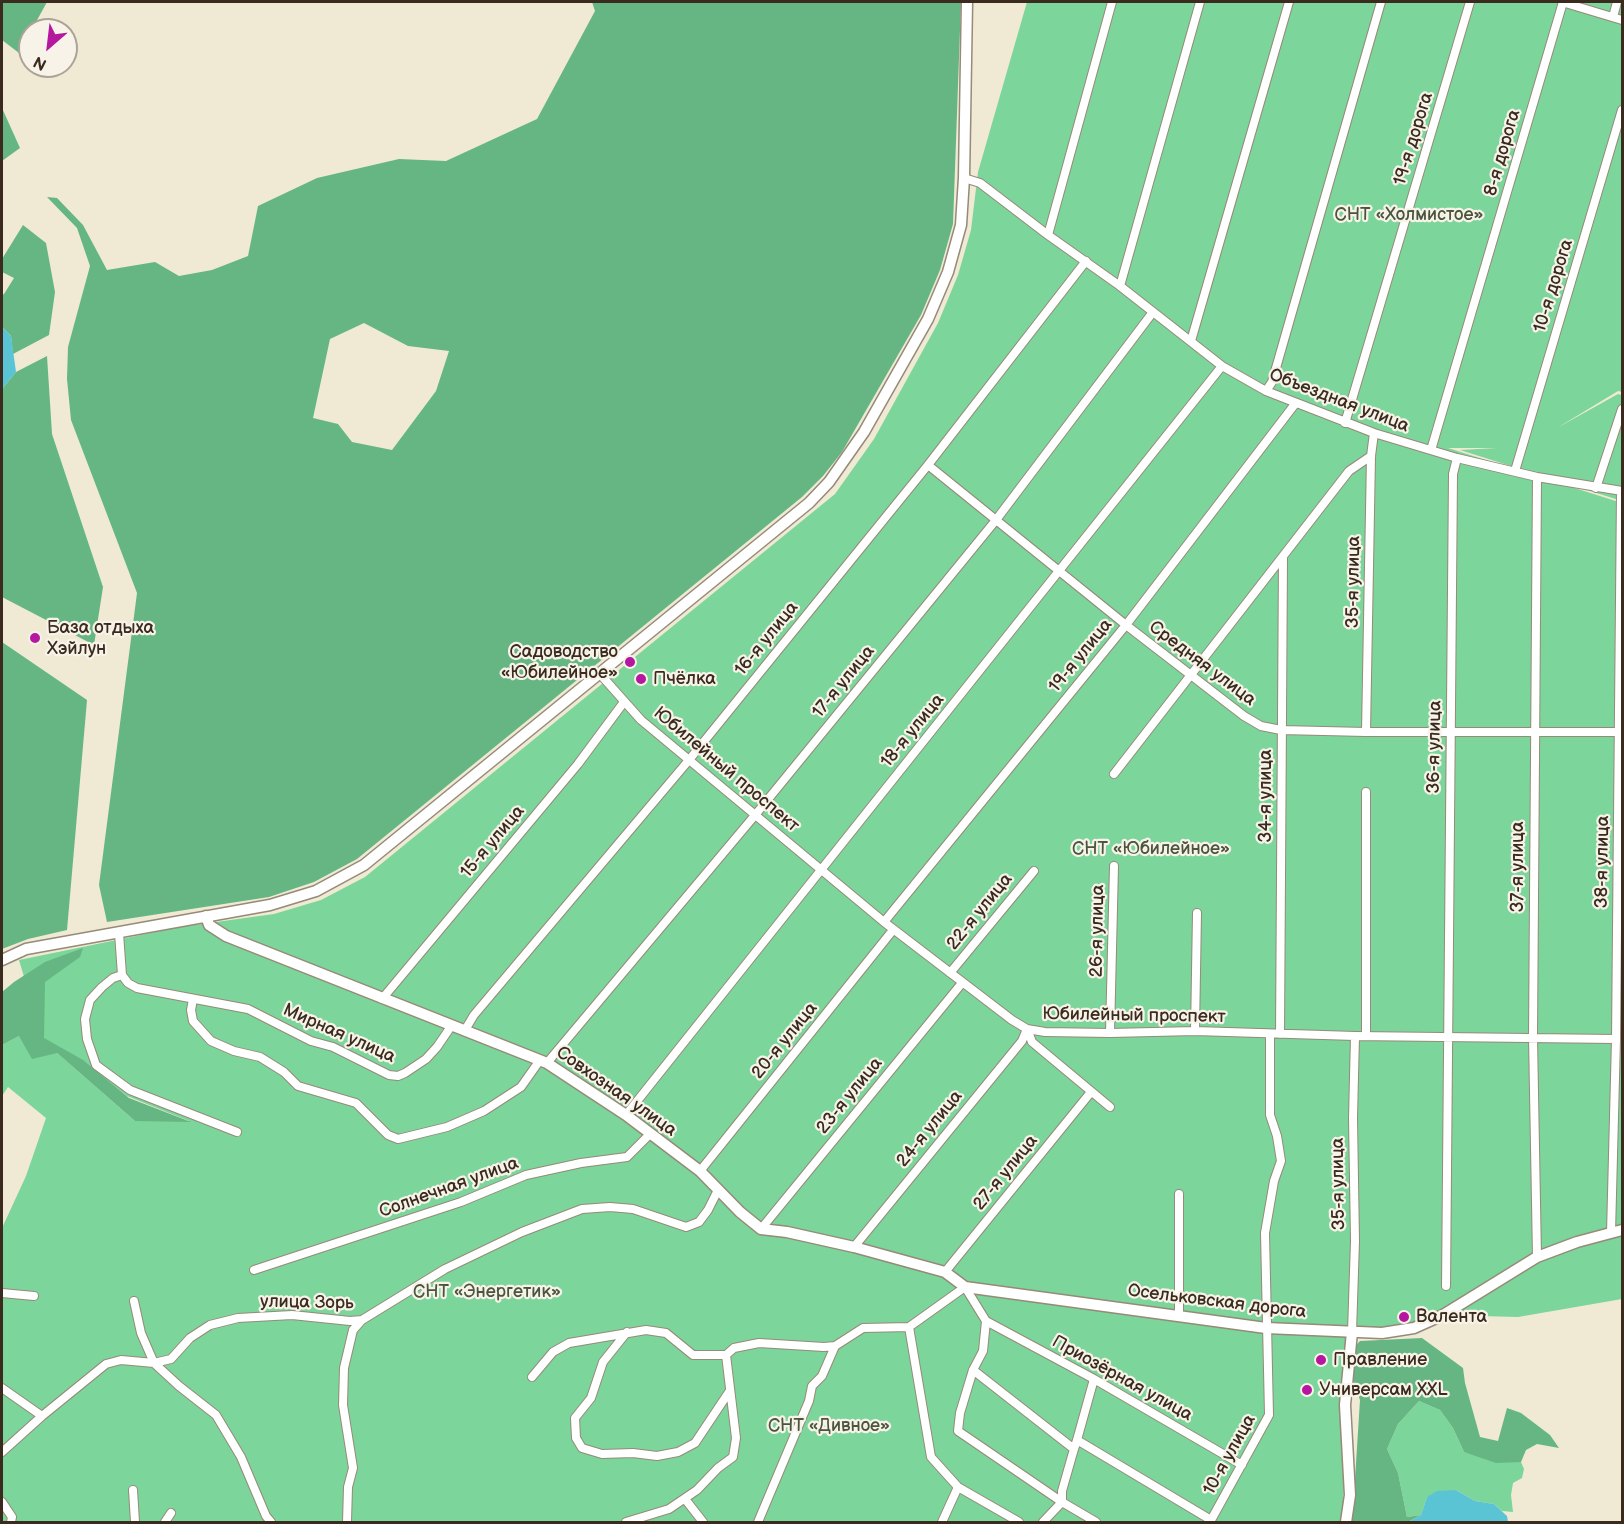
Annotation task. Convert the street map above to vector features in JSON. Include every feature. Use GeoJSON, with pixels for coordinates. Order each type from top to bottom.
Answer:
{"type":"FeatureCollection","features":[{"type":"Feature","properties":{"kind":"street"},"geometry":{"type":"LineString","coordinates":[[2,960],[26,948],[270,905],[316,891],[364,865],[809,503],[849,456],[928,319],[948,272],[961,225],[967,2]]}},
{"type":"Feature","properties":{"kind":"street"},"geometry":{"type":"LineString","coordinates":[[1048,235],[1112,2]]}},
{"type":"Feature","properties":{"kind":"street"},"geometry":{"type":"LineString","coordinates":[[1120,286],[1200,2]]}},
{"type":"Feature","properties":{"kind":"street"},"geometry":{"type":"LineString","coordinates":[[1191,341],[1289,2]]}},
{"type":"Feature","properties":{"kind":"street"},"geometry":{"type":"LineString","coordinates":[[1266,391],[1272,382],[1381,2]]}},
{"type":"Feature","properties":{"kind":"street","name":"19-я дорога"},"geometry":{"type":"LineString","coordinates":[[1345,423],[1470,2]]}},
{"type":"Feature","properties":{"kind":"street"},"geometry":{"type":"LineString","coordinates":[[1563,2],[1623,20]]}},
{"type":"Feature","properties":{"kind":"street","name":"8-я дорога"},"geometry":{"type":"LineString","coordinates":[[1431,450],[1563,2]]}},
{"type":"Feature","properties":{"kind":"street"},"geometry":{"type":"LineString","coordinates":[[1613,17],[1617,2]]}},
{"type":"Feature","properties":{"kind":"street","name":"10-я дорога"},"geometry":{"type":"LineString","coordinates":[[1515,471],[1623,110]]}},
{"type":"Feature","properties":{"kind":"street","name":"Объездная улица"},"geometry":{"type":"LineString","coordinates":[[964,178],[980,183],[1120,286],[1222,366],[1266,391],[1345,423],[1457,458],[1537,477],[1622,491]]}},
{"type":"Feature","properties":{"kind":"street","name":"16-я улица"},"geometry":{"type":"LineString","coordinates":[[465,1030],[474,1015],[689,760],[928,465],[1086,261]]}},
{"type":"Feature","properties":{"kind":"street","name":"17-я улица"},"geometry":{"type":"LineString","coordinates":[[194,999],[191,1010],[193,1021],[211,1041],[234,1051],[260,1057],[284,1072],[298,1086],[356,1103],[388,1135],[398,1139],[447,1127],[484,1112],[521,1087],[756,814],[996,520],[1153,312]]}},
{"type":"Feature","properties":{"kind":"street","name":"18-я улица"},"geometry":{"type":"LineString","coordinates":[[626,1115],[1222,366]]}},
{"type":"Feature","properties":{"kind":"street","name":"19-я улица"},"geometry":{"type":"LineString","coordinates":[[884,922],[1126,625],[1295,404]]}},
{"type":"Feature","properties":{"kind":"street"},"geometry":{"type":"LineString","coordinates":[[1596,488],[1623,410]]}},
{"type":"Feature","properties":{"kind":"street","name":"35-я улица"},"geometry":{"type":"LineString","coordinates":[[1366,732],[1371,456],[1374,433]]}},
{"type":"Feature","properties":{"kind":"street"},"geometry":{"type":"LineString","coordinates":[[1114,774],[1349,471],[1371,456]]}},
{"type":"Feature","properties":{"kind":"street","name":"36-я улица"},"geometry":{"type":"LineString","coordinates":[[1446,1286],[1446,1036],[1453,474],[1457,458]]}},
{"type":"Feature","properties":{"kind":"street","name":"Средняя улица"},"geometry":{"type":"LineString","coordinates":[[928,465],[1191,676],[1261,726],[1281,730],[1366,732],[1621,732]]}},
{"type":"Feature","properties":{"kind":"street","name":"37-я улица"},"geometry":{"type":"LineString","coordinates":[[1537,477],[1533,1037],[1537,1257]]}},
{"type":"Feature","properties":{"kind":"street","name":"38-я улица"},"geometry":{"type":"LineString","coordinates":[[1611,1233],[1621,732],[1622,491]]}},
{"type":"Feature","properties":{"kind":"street","name":"34-я улица"},"geometry":{"type":"LineString","coordinates":[[1281,1034],[1283,558]]}},
{"type":"Feature","properties":{"kind":"street","name":"Юбилейный проспект"},"geometry":{"type":"LineString","coordinates":[[600,674],[640,720],[893,930],[1011,1020],[1027,1029],[1045,1032],[1196,1031],[1355,1036],[1616,1039]]}},
{"type":"Feature","properties":{"kind":"street","name":"15-я улица"},"geometry":{"type":"LineString","coordinates":[[382,999],[578,764],[624,702]]}},
{"type":"Feature","properties":{"kind":"street"},"geometry":{"type":"LineString","coordinates":[[1366,792],[1366,1036]]}},
{"type":"Feature","properties":{"kind":"street","name":"26-я улица"},"geometry":{"type":"LineString","coordinates":[[1110,1033],[1114,866]]}},
{"type":"Feature","properties":{"kind":"street","name":"22-я улица"},"geometry":{"type":"LineString","coordinates":[[950,974],[1034,871]]}},
{"type":"Feature","properties":{"kind":"street"},"geometry":{"type":"LineString","coordinates":[[1196,1031],[1197,914]]}},
{"type":"Feature","properties":{"kind":"street","name":"Совхозная улица"},"geometry":{"type":"LineString","coordinates":[[206,916],[209,925],[226,936],[544,1061],[626,1115],[700,1171],[761,1229]]}},
{"type":"Feature","properties":{"kind":"street","name":"20-я улица"},"geometry":{"type":"LineString","coordinates":[[700,1171],[893,930]]}},
{"type":"Feature","properties":{"kind":"street"},"geometry":{"type":"LineString","coordinates":[[119,933],[122,975],[128,983],[137,988],[194,999]]}},
{"type":"Feature","properties":{"kind":"street"},"geometry":{"type":"LineString","coordinates":[[122,975],[113,978],[90,1000],[85,1019],[87,1039],[96,1065],[130,1090],[237,1132]]}},
{"type":"Feature","properties":{"kind":"street","name":"23-я улица"},"geometry":{"type":"LineString","coordinates":[[761,1229],[962,983]]}},
{"type":"Feature","properties":{"kind":"street","name":"Мирная улица"},"geometry":{"type":"LineString","coordinates":[[194,999],[248,1009],[311,1041],[333,1047],[389,1075],[398,1076],[426,1059],[452,1025]]}},
{"type":"Feature","properties":{"kind":"street"},"geometry":{"type":"LineString","coordinates":[[1027,1029],[1032,1042],[1110,1107]]}},
{"type":"Feature","properties":{"kind":"street","name":"24-я улица"},"geometry":{"type":"LineString","coordinates":[[854,1247],[1022,1041],[1027,1029]]}},
{"type":"Feature","properties":{"kind":"street","name":"10-я улица"},"geometry":{"type":"LineString","coordinates":[[1211,1521],[1269,1415],[1265,1233],[1274,1181],[1281,1161],[1277,1136],[1270,1115],[1270,1034]]}},
{"type":"Feature","properties":{"kind":"street","name":"35-я улица"},"geometry":{"type":"LineString","coordinates":[[1352,1332],[1355,1241],[1353,1118],[1355,1036]]}},
{"type":"Feature","properties":{"kind":"street","name":"27-я улица"},"geometry":{"type":"LineString","coordinates":[[945,1272],[1090,1092]]}},
{"type":"Feature","properties":{"kind":"street","name":"Солнечная улица"},"geometry":{"type":"LineString","coordinates":[[254,1270],[461,1202],[526,1174],[582,1162],[627,1157],[650,1134]]}},
{"type":"Feature","properties":{"kind":"street","name":"улица Зорь"},"geometry":{"type":"LineString","coordinates":[[154,1363],[171,1359],[190,1338],[210,1326],[238,1318],[292,1315],[350,1321],[362,1320],[445,1269],[522,1232],[582,1209],[610,1207],[633,1209],[686,1227],[699,1222],[718,1190]]}},
{"type":"Feature","properties":{"kind":"street"},"geometry":{"type":"LineString","coordinates":[[1179,1194],[1179,1315]]}},
{"type":"Feature","properties":{"kind":"street"},"geometry":{"type":"LineString","coordinates":[[761,1229],[787,1232],[854,1247],[945,1272],[965,1287],[986,1321],[983,1351],[973,1370],[960,1413],[958,1431],[1062,1502],[1096,1522]]}},
{"type":"Feature","properties":{"kind":"street","name":"Осельковская дорога"},"geometry":{"type":"LineString","coordinates":[[965,1287],[1266,1328],[1382,1333],[1414,1328],[1443,1315],[1537,1257],[1577,1242],[1623,1230]]}},
{"type":"Feature","properties":{"kind":"street"},"geometry":{"type":"LineString","coordinates":[[532,1377],[553,1352],[569,1343],[646,1330],[666,1333],[693,1355],[726,1355],[734,1348],[759,1343],[835,1346],[863,1328],[909,1327],[965,1287]]}},
{"type":"Feature","properties":{"kind":"street"},"geometry":{"type":"LineString","coordinates":[[2,1293],[33,1296]]}},
{"type":"Feature","properties":{"kind":"street"},"geometry":{"type":"LineString","coordinates":[[134,1300],[141,1333],[154,1363],[216,1415],[241,1457],[266,1516],[272,1522]]}},
{"type":"Feature","properties":{"kind":"street"},"geometry":{"type":"LineString","coordinates":[[347,1522],[348,1487],[353,1468],[343,1405],[344,1368],[353,1329],[362,1320]]}},
{"type":"Feature","properties":{"kind":"street","name":"Приозёрная улица"},"geometry":{"type":"LineString","coordinates":[[986,1321],[1094,1379],[1242,1465]]}},
{"type":"Feature","properties":{"kind":"street"},"geometry":{"type":"LineString","coordinates":[[909,1327],[931,1457],[958,1487],[1019,1522]]}},
{"type":"Feature","properties":{"kind":"street"},"geometry":{"type":"LineString","coordinates":[[627,1332],[603,1362],[591,1398],[574,1418],[576,1438],[582,1449],[602,1454],[633,1453],[657,1456],[678,1452],[695,1443],[729,1390]]}},
{"type":"Feature","properties":{"kind":"street"},"geometry":{"type":"LineString","coordinates":[[1346,1522],[1350,1495],[1346,1405],[1352,1332]]}},
{"type":"Feature","properties":{"kind":"street"},"geometry":{"type":"LineString","coordinates":[[758,1522],[809,1401],[812,1386],[822,1376],[835,1346]]}},
{"type":"Feature","properties":{"kind":"street"},"geometry":{"type":"LineString","coordinates":[[626,1522],[669,1509],[686,1499],[733,1456],[736,1438],[726,1355]]}},
{"type":"Feature","properties":{"kind":"street"},"geometry":{"type":"LineString","coordinates":[[2,1452],[105,1364],[121,1360],[154,1363]]}},
{"type":"Feature","properties":{"kind":"street"},"geometry":{"type":"LineString","coordinates":[[973,1370],[1074,1449]]}},
{"type":"Feature","properties":{"kind":"street"},"geometry":{"type":"LineString","coordinates":[[1043,1522],[1062,1502],[1062,1491],[1094,1379]]}},
{"type":"Feature","properties":{"kind":"street"},"geometry":{"type":"LineString","coordinates":[[2,1388],[42,1416]]}},
{"type":"Feature","properties":{"kind":"street"},"geometry":{"type":"LineString","coordinates":[[1077,1440],[1211,1521]]}},
{"type":"Feature","properties":{"kind":"street"},"geometry":{"type":"LineString","coordinates":[[942,1522],[958,1487]]}},
{"type":"Feature","properties":{"kind":"street"},"geometry":{"type":"LineString","coordinates":[[134,1490],[135,1522]]}},
{"type":"Feature","properties":{"kind":"street"},"geometry":{"type":"LineString","coordinates":[[686,1499],[703,1522]]}},
{"type":"Feature","properties":{"kind":"street"},"geometry":{"type":"LineString","coordinates":[[2,1502],[12,1517],[11,1522]]}},
{"type":"Feature","properties":{"kind":"street"},"geometry":{"type":"LineString","coordinates":[[165,1522],[171,1513]]}},
{"type":"Feature","properties":{"kind":"green space"},"geometry":{"type":"Polygon","coordinates":[[[2,2],[47,2],[38,18],[18,18],[18,52],[2,40],[2,2]]]}},
{"type":"Feature","properties":{"kind":"green space"},"geometry":{"type":"Polygon","coordinates":[[[592,2],[961,2],[953,224],[940,270],[921,315],[842,452],[802,497],[357,859],[314,882],[269,897],[107,922],[99,885],[137,593],[71,420],[67,379],[68,347],[90,266],[77,228],[47,197],[57,198],[83,225],[107,270],[155,262],[179,276],[212,270],[248,256],[258,206],[317,178],[399,159],[446,161],[537,119],[595,11],[592,2]],[[364,323],[330,339],[313,418],[338,424],[352,442],[392,450],[436,391],[449,351],[408,346],[364,323]]]}},
{"type":"Feature","properties":{"kind":"green space"},"geometry":{"type":"Polygon","coordinates":[[[1027,2],[1622,2],[1622,392],[1618,391],[1557,428],[1618,394],[1622,395],[1622,501],[1460,450],[1497,448],[1448,448],[1622,503],[1622,1299],[1518,1317],[1443,1315],[1414,1328],[1352,1332],[1342,1522],[2,1522],[2,1228],[26,1176],[46,1118],[8,1087],[2,1096],[2,1045],[19,1036],[57,1053],[135,1121],[189,1121],[127,1096],[87,1065],[43,1040],[19,960],[180,927],[274,914],[321,900],[365,877],[835,494],[874,439],[938,323],[958,275],[971,230],[978,172],[1027,2]]]}},
{"type":"Feature","properties":{"kind":"green space"},"geometry":{"type":"Polygon","coordinates":[[[2,108],[20,148],[2,161],[2,108]]]}},
{"type":"Feature","properties":{"kind":"green space"},"geometry":{"type":"Polygon","coordinates":[[[23,225],[46,243],[55,292],[49,335],[13,354],[11,336],[2,327],[2,295],[14,278],[2,272],[2,259],[23,225]]]}},
{"type":"Feature","properties":{"kind":"green space"},"geometry":{"type":"Polygon","coordinates":[[[47,356],[52,434],[103,587],[94,645],[2,597],[2,389],[16,372],[47,356]]]}},
{"type":"Feature","properties":{"kind":"green space"},"geometry":{"type":"Polygon","coordinates":[[[2,642],[87,700],[67,930],[28,939],[2,949],[2,642]]]}},
{"type":"Feature","properties":{"kind":"green space"},"geometry":{"type":"Polygon","coordinates":[[[83,948],[80,957],[45,982],[44,1038],[83,1060],[129,1098],[191,1122],[135,1121],[57,1053],[32,1059],[19,1036],[2,1045],[2,992],[45,962],[83,948]]]}},
{"type":"Feature","properties":{"kind":"green space"},"geometry":{"type":"Polygon","coordinates":[[[1422,1338],[1463,1368],[1480,1437],[1498,1441],[1507,1408],[1521,1413],[1550,1435],[1559,1448],[1537,1444],[1526,1450],[1521,1462],[1496,1463],[1464,1452],[1453,1428],[1440,1410],[1419,1401],[1398,1424],[1387,1449],[1398,1473],[1407,1517],[1421,1515],[1408,1522],[1349,1522],[1354,1495],[1360,1400],[1352,1378],[1354,1347],[1360,1341],[1422,1338]]]}},
{"type":"Feature","properties":{"kind":"green space"},"geometry":{"type":"Polygon","coordinates":[[[1419,1401],[1440,1410],[1453,1428],[1464,1452],[1510,1462],[1521,1462],[1524,1469],[1522,1478],[1513,1483],[1511,1495],[1513,1512],[1502,1511],[1494,1504],[1475,1501],[1456,1490],[1427,1497],[1421,1515],[1407,1517],[1398,1473],[1387,1449],[1398,1424],[1419,1401]]]}},
{"type":"Feature","properties":{"kind":"water"},"geometry":{"type":"Polygon","coordinates":[[[2,327],[11,336],[16,372],[2,389],[2,327]]]}},
{"type":"Feature","properties":{"kind":"water"},"geometry":{"type":"Polygon","coordinates":[[[1456,1490],[1475,1501],[1494,1504],[1507,1516],[1508,1522],[1408,1522],[1421,1515],[1427,1497],[1437,1491],[1456,1490]]]}},
{"type":"Feature","properties":{"kind":"place","name":"База отдыха Хэйлун"},"geometry":{"type":"Point","coordinates":[35,638]}},
{"type":"Feature","properties":{"kind":"place","name":"Садоводство «Юбилейное»"},"geometry":{"type":"Point","coordinates":[630,662]}},
{"type":"Feature","properties":{"kind":"place","name":"Пчёлка"},"geometry":{"type":"Point","coordinates":[641,679]}},
{"type":"Feature","properties":{"kind":"place","name":"Валента"},"geometry":{"type":"Point","coordinates":[1404,1317]}},
{"type":"Feature","properties":{"kind":"place","name":"Правление"},"geometry":{"type":"Point","coordinates":[1321,1360]}},
{"type":"Feature","properties":{"kind":"place","name":"Универсам XXL"},"geometry":{"type":"Point","coordinates":[1307,1390]}},
{"type":"Feature","properties":{"kind":"park label","name":"СНТ «Холмистое»"},"geometry":{"type":"Point","coordinates":[1409,215]}},
{"type":"Feature","properties":{"kind":"park label","name":"СНТ «Юбилейное»"},"geometry":{"type":"Point","coordinates":[1151,849]}},
{"type":"Feature","properties":{"kind":"park label","name":"СНТ «Энергетик»"},"geometry":{"type":"Point","coordinates":[487,1292]}},
{"type":"Feature","properties":{"kind":"park label","name":"СНТ «Дивное»"},"geometry":{"type":"Point","coordinates":[829,1426]}}]}
